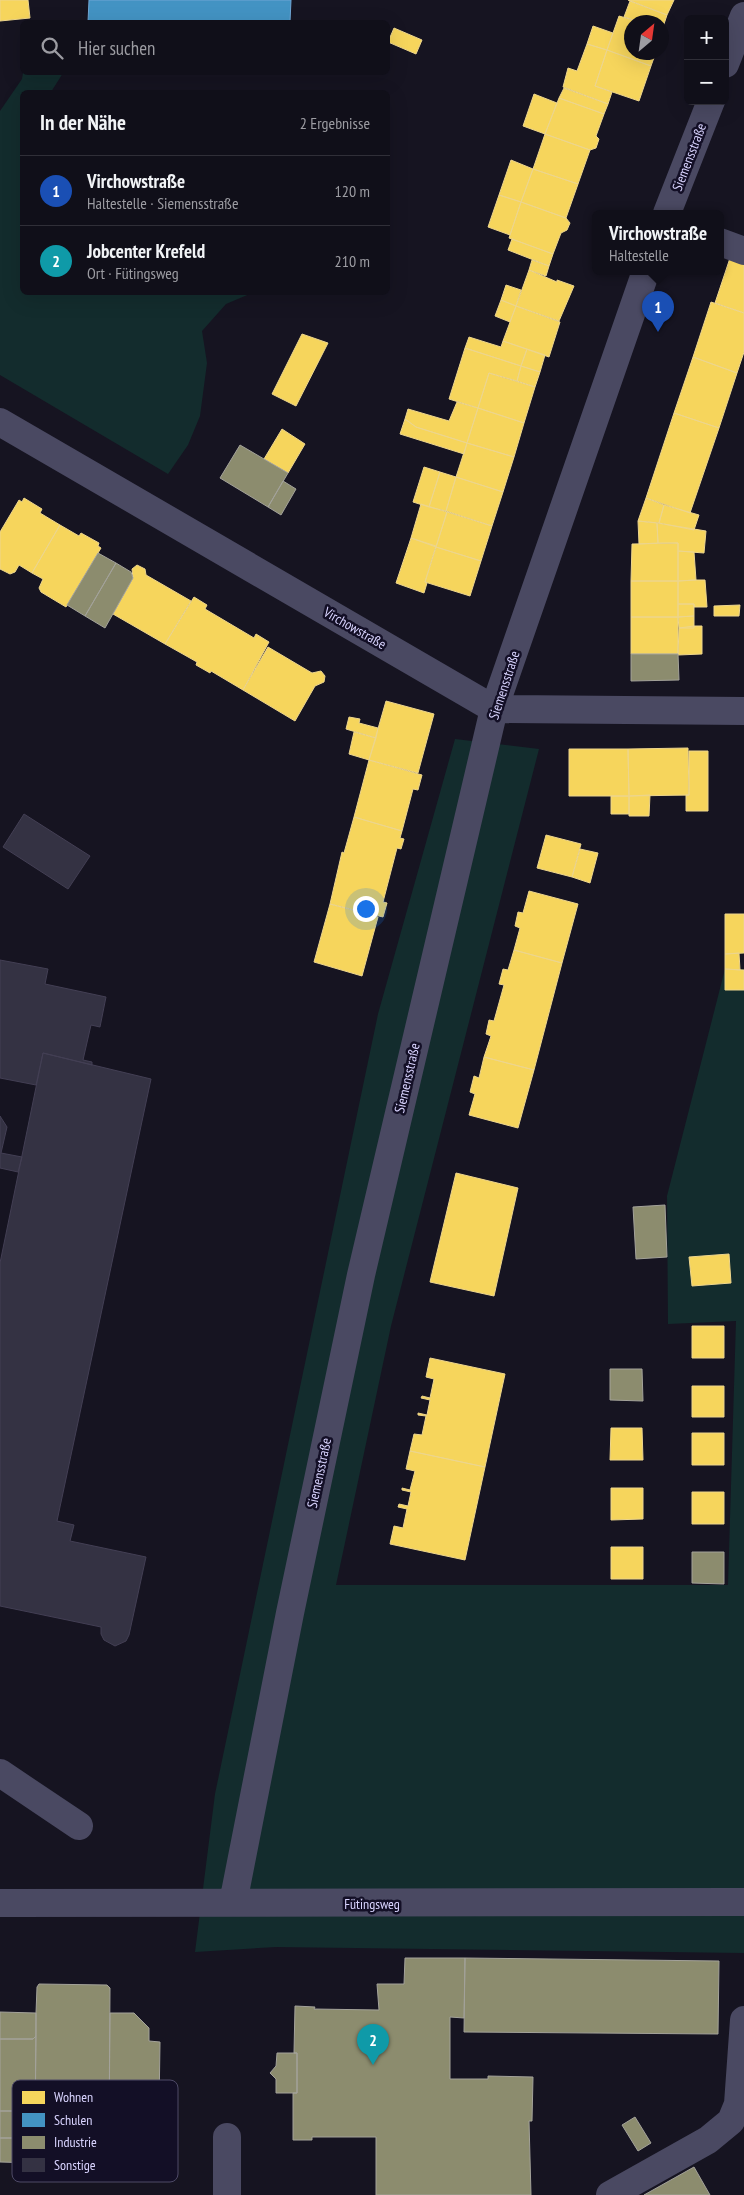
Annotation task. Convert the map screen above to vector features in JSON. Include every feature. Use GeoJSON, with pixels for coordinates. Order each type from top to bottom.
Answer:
{"type":"FeatureCollection","features":[{"type":"Feature","properties":{"kind":"street"},"geometry":{"type":"LineString","coordinates":[[727,60],[744,16]]}},
{"type":"Feature","properties":{"kind":"street","name":"Siemensstraße"},"geometry":{"type":"LineString","coordinates":[[668,210],[709,105]]}},
{"type":"Feature","properties":{"kind":"street"},"geometry":{"type":"LineString","coordinates":[[724,244],[744,251]]}},
{"type":"Feature","properties":{"kind":"street","name":"Siemensstraße"},"geometry":{"type":"LineString","coordinates":[[233,1903],[290,1612],[359,1285],[494,709],[645,275]]}},
{"type":"Feature","properties":{"kind":"street","name":"Virchowstraße"},"geometry":{"type":"LineString","coordinates":[[0,422],[494,709],[744,712]]}},
{"type":"Feature","properties":{"kind":"street"},"geometry":{"type":"LineString","coordinates":[[0,1773],[78,1826]]}},
{"type":"Feature","properties":{"kind":"street","name":"Fütingsweg"},"geometry":{"type":"LineString","coordinates":[[0,1903],[744,1902]]}},
{"type":"Feature","properties":{"kind":"street"},"geometry":{"type":"LineString","coordinates":[[610,2195],[708,2140],[738,2129],[744,2020]]}},
{"type":"Feature","properties":{"kind":"street"},"geometry":{"type":"LineString","coordinates":[[227,2138],[227,2195]]}},
{"type":"Feature","properties":{"kind":"green space"},"geometry":{"type":"Polygon","coordinates":[[[23,75],[62,75],[52,90],[20,90],[20,295],[247,295],[226,304],[202,331],[207,363],[200,416],[188,445],[168,474],[0,375],[0,111],[22,79],[23,75]]]}},
{"type":"Feature","properties":{"kind":"green space"},"geometry":{"type":"Polygon","coordinates":[[[455,739],[539,749],[391,1326],[336,1585],[728,1585],[736,1321],[668,1324],[667,1196],[725,969],[744,969],[744,1953],[276,1947],[195,1952],[215,1794],[378,1014],[455,739]]]}},
{"type":"Feature","properties":{"kind":"building: Wohnen"},"geometry":{"type":"Polygon","coordinates":[[[0,0],[28,0],[30,18],[0,21],[0,0]]]}},
{"type":"Feature","properties":{"kind":"building: Wohnen"},"geometry":{"type":"Polygon","coordinates":[[[628,0],[674,0],[667,15],[628,0]]]}},
{"type":"Feature","properties":{"kind":"building: Wohnen"},"geometry":{"type":"Polygon","coordinates":[[[630,1],[667,15],[625,15],[630,1]]]}},
{"type":"Feature","properties":{"kind":"building: Wohnen"},"geometry":{"type":"Polygon","coordinates":[[[619,16],[624,17],[624,56],[607,50],[619,16]]]}},
{"type":"Feature","properties":{"kind":"building: Wohnen"},"geometry":{"type":"Polygon","coordinates":[[[593,26],[613,33],[607,50],[587,44],[593,26]]]}},
{"type":"Feature","properties":{"kind":"building: Wohnen"},"geometry":{"type":"Polygon","coordinates":[[[394,28],[422,40],[416,54],[390,43],[394,28]]]}},
{"type":"Feature","properties":{"kind":"building: Wohnen"},"geometry":{"type":"Polygon","coordinates":[[[587,44],[607,50],[595,86],[612,92],[608,104],[563,87],[568,68],[577,71],[587,44]]]}},
{"type":"Feature","properties":{"kind":"building: Wohnen"},"geometry":{"type":"Polygon","coordinates":[[[607,50],[624,56],[624,60],[634,60],[651,66],[639,101],[595,86],[607,50]]]}},
{"type":"Feature","properties":{"kind":"building: Wohnen"},"geometry":{"type":"Polygon","coordinates":[[[634,60],[653,60],[651,66],[634,60]]]}},
{"type":"Feature","properties":{"kind":"building: Wohnen"},"geometry":{"type":"Polygon","coordinates":[[[564,88],[608,104],[604,114],[559,98],[564,88]]]}},
{"type":"Feature","properties":{"kind":"building: Wohnen"},"geometry":{"type":"Polygon","coordinates":[[[534,94],[557,103],[545,134],[523,126],[534,94]]]}},
{"type":"Feature","properties":{"kind":"building: Wohnen"},"geometry":{"type":"Polygon","coordinates":[[[559,98],[604,114],[596,136],[599,139],[596,148],[590,150],[545,134],[559,98]]]}},
{"type":"Feature","properties":{"kind":"building: Wohnen"},"geometry":{"type":"Polygon","coordinates":[[[545,134],[590,150],[578,184],[533,169],[545,134]]]}},
{"type":"Feature","properties":{"kind":"building: Wohnen"},"geometry":{"type":"Polygon","coordinates":[[[511,160],[533,169],[521,202],[499,195],[511,160]]]}},
{"type":"Feature","properties":{"kind":"building: Wohnen"},"geometry":{"type":"Polygon","coordinates":[[[533,169],[578,184],[566,218],[521,202],[533,169]]]}},
{"type":"Feature","properties":{"kind":"building: Wohnen"},"geometry":{"type":"Polygon","coordinates":[[[499,195],[521,202],[510,235],[488,227],[499,195]]]}},
{"type":"Feature","properties":{"kind":"building: Wohnen"},"geometry":{"type":"Polygon","coordinates":[[[521,202],[566,218],[570,223],[567,230],[561,233],[553,254],[509,238],[521,202]]]}},
{"type":"Feature","properties":{"kind":"building: Wohnen"},"geometry":{"type":"Polygon","coordinates":[[[512,239],[553,254],[549,266],[508,250],[512,239]]]}},
{"type":"Feature","properties":{"kind":"building: Wohnen"},"geometry":{"type":"Polygon","coordinates":[[[730,258],[744,262],[744,313],[715,303],[730,258]]]}},
{"type":"Feature","properties":{"kind":"building: Wohnen"},"geometry":{"type":"Polygon","coordinates":[[[532,260],[549,266],[546,276],[529,270],[532,260]]]}},
{"type":"Feature","properties":{"kind":"building: Wohnen"},"geometry":{"type":"Polygon","coordinates":[[[529,270],[557,282],[557,280],[574,286],[559,321],[516,306],[529,270]]]}},
{"type":"Feature","properties":{"kind":"building: Wohnen"},"geometry":{"type":"Polygon","coordinates":[[[506,285],[521,290],[516,306],[501,300],[506,285]]]}},
{"type":"Feature","properties":{"kind":"building: Wohnen"},"geometry":{"type":"Polygon","coordinates":[[[501,300],[516,306],[510,322],[495,316],[501,300]]]}},
{"type":"Feature","properties":{"kind":"building: Wohnen"},"geometry":{"type":"Polygon","coordinates":[[[711,302],[744,313],[744,352],[737,373],[693,357],[711,302]]]}},
{"type":"Feature","properties":{"kind":"building: Wohnen"},"geometry":{"type":"Polygon","coordinates":[[[516,306],[560,322],[549,357],[503,341],[516,306]]]}},
{"type":"Feature","properties":{"kind":"building: Wohnen"},"geometry":{"type":"Polygon","coordinates":[[[302,334],[328,343],[296,406],[272,394],[302,334]]]}},
{"type":"Feature","properties":{"kind":"building: Wohnen"},"geometry":{"type":"Polygon","coordinates":[[[469,337],[501,347],[503,341],[527,349],[521,366],[465,348],[469,337]]]}},
{"type":"Feature","properties":{"kind":"building: Wohnen"},"geometry":{"type":"Polygon","coordinates":[[[465,348],[521,366],[517,381],[489,373],[478,408],[449,399],[465,348]]]}},
{"type":"Feature","properties":{"kind":"building: Wohnen"},"geometry":{"type":"Polygon","coordinates":[[[527,349],[545,355],[540,372],[521,366],[527,349]]]}},
{"type":"Feature","properties":{"kind":"building: Wohnen"},"geometry":{"type":"Polygon","coordinates":[[[693,357],[737,373],[719,428],[674,413],[693,357]]]}},
{"type":"Feature","properties":{"kind":"building: Wohnen"},"geometry":{"type":"Polygon","coordinates":[[[521,366],[540,372],[535,387],[517,381],[521,366]]]}},
{"type":"Feature","properties":{"kind":"building: Wohnen"},"geometry":{"type":"Polygon","coordinates":[[[489,373],[535,387],[524,423],[478,408],[489,373]]]}},
{"type":"Feature","properties":{"kind":"building: Wohnen"},"geometry":{"type":"Polygon","coordinates":[[[457,402],[478,408],[467,443],[416,427],[405,419],[408,409],[449,421],[457,402]]]}},
{"type":"Feature","properties":{"kind":"building: Wohnen"},"geometry":{"type":"Polygon","coordinates":[[[478,408],[524,423],[514,457],[467,443],[478,408]]]}},
{"type":"Feature","properties":{"kind":"building: Wohnen"},"geometry":{"type":"Polygon","coordinates":[[[674,413],[719,428],[690,513],[646,498],[674,413]]]}},
{"type":"Feature","properties":{"kind":"building: Wohnen"},"geometry":{"type":"Polygon","coordinates":[[[405,419],[416,427],[467,443],[464,454],[400,434],[405,419]]]}},
{"type":"Feature","properties":{"kind":"building: Wohnen"},"geometry":{"type":"Polygon","coordinates":[[[282,429],[305,444],[288,473],[264,459],[282,429]]]}},
{"type":"Feature","properties":{"kind":"building: Wohnen"},"geometry":{"type":"Polygon","coordinates":[[[467,443],[514,457],[503,492],[456,477],[467,443]]]}},
{"type":"Feature","properties":{"kind":"building: Wohnen"},"geometry":{"type":"Polygon","coordinates":[[[424,467],[440,472],[429,507],[413,502],[424,467]]]}},
{"type":"Feature","properties":{"kind":"building: Wohnen"},"geometry":{"type":"Polygon","coordinates":[[[440,472],[456,477],[446,511],[429,507],[440,472]]]}},
{"type":"Feature","properties":{"kind":"building: Wohnen"},"geometry":{"type":"Polygon","coordinates":[[[456,477],[503,492],[492,526],[446,511],[456,477]]]}},
{"type":"Feature","properties":{"kind":"building: Wohnen"},"geometry":{"type":"Polygon","coordinates":[[[24,498],[42,509],[40,513],[60,525],[32,573],[19,565],[15,572],[10,574],[0,569],[0,532],[19,500],[22,502],[24,498]]]}},
{"type":"Feature","properties":{"kind":"building: Wohnen"},"geometry":{"type":"Polygon","coordinates":[[[646,498],[664,505],[659,523],[638,521],[646,498]]]}},
{"type":"Feature","properties":{"kind":"building: Wohnen"},"geometry":{"type":"Polygon","coordinates":[[[421,504],[447,512],[436,547],[411,538],[421,504]]]}},
{"type":"Feature","properties":{"kind":"building: Wohnen"},"geometry":{"type":"Polygon","coordinates":[[[664,505],[699,515],[694,530],[659,523],[664,505]]]}},
{"type":"Feature","properties":{"kind":"building: Wohnen"},"geometry":{"type":"Polygon","coordinates":[[[447,512],[492,526],[481,561],[436,547],[447,512]]]}},
{"type":"Feature","properties":{"kind":"building: Wohnen"},"geometry":{"type":"Polygon","coordinates":[[[638,521],[657,523],[658,543],[639,544],[638,521]]]}},
{"type":"Feature","properties":{"kind":"building: Wohnen"},"geometry":{"type":"Polygon","coordinates":[[[657,523],[706,531],[704,553],[678,551],[678,543],[658,543],[657,523]]]}},
{"type":"Feature","properties":{"kind":"building: Wohnen"},"geometry":{"type":"Polygon","coordinates":[[[60,525],[79,536],[81,533],[99,543],[98,546],[101,548],[66,607],[41,592],[39,588],[43,579],[32,573],[60,525]]]}},
{"type":"Feature","properties":{"kind":"building: Wohnen"},"geometry":{"type":"Polygon","coordinates":[[[411,538],[436,546],[425,582],[427,583],[424,593],[396,583],[411,538]]]}},
{"type":"Feature","properties":{"kind":"building: Wohnen"},"geometry":{"type":"Polygon","coordinates":[[[678,543],[678,581],[631,581],[632,544],[678,543]]]}},
{"type":"Feature","properties":{"kind":"building: Wohnen"},"geometry":{"type":"Polygon","coordinates":[[[436,547],[481,561],[470,596],[425,582],[436,547]]]}},
{"type":"Feature","properties":{"kind":"building: Wohnen"},"geometry":{"type":"Polygon","coordinates":[[[678,551],[694,552],[696,580],[678,581],[678,551]]]}},
{"type":"Feature","properties":{"kind":"building: Wohnen"},"geometry":{"type":"Polygon","coordinates":[[[137,565],[145,569],[146,575],[191,601],[165,644],[113,614],[133,578],[132,569],[137,565]]]}},
{"type":"Feature","properties":{"kind":"building: Wohnen"},"geometry":{"type":"Polygon","coordinates":[[[705,580],[707,607],[694,607],[694,604],[678,604],[678,581],[705,580]]]}},
{"type":"Feature","properties":{"kind":"building: Wohnen"},"geometry":{"type":"Polygon","coordinates":[[[631,581],[678,581],[678,617],[631,617],[631,581]]]}},
{"type":"Feature","properties":{"kind":"building: Wohnen"},"geometry":{"type":"Polygon","coordinates":[[[194,597],[207,605],[205,609],[254,638],[256,634],[269,642],[243,690],[211,671],[210,673],[196,665],[197,662],[165,644],[194,597]]]}},
{"type":"Feature","properties":{"kind":"building: Wohnen"},"geometry":{"type":"Polygon","coordinates":[[[678,604],[694,604],[694,616],[678,617],[678,604]]]}},
{"type":"Feature","properties":{"kind":"building: Wohnen"},"geometry":{"type":"Polygon","coordinates":[[[740,605],[739,616],[714,616],[714,606],[740,605]]]}},
{"type":"Feature","properties":{"kind":"building: Wohnen"},"geometry":{"type":"Polygon","coordinates":[[[694,616],[694,628],[679,628],[678,617],[694,616]]]}},
{"type":"Feature","properties":{"kind":"building: Wohnen"},"geometry":{"type":"Polygon","coordinates":[[[631,617],[678,617],[678,654],[631,654],[631,617]]]}},
{"type":"Feature","properties":{"kind":"building: Wohnen"},"geometry":{"type":"Polygon","coordinates":[[[702,626],[702,654],[678,655],[679,628],[702,626]]]}},
{"type":"Feature","properties":{"kind":"building: Wohnen"},"geometry":{"type":"Polygon","coordinates":[[[268,647],[312,673],[321,671],[325,676],[324,682],[315,686],[295,721],[243,690],[268,647]]]}},
{"type":"Feature","properties":{"kind":"building: Wohnen"},"geometry":{"type":"Polygon","coordinates":[[[386,701],[434,714],[418,773],[369,760],[386,701]]]}},
{"type":"Feature","properties":{"kind":"building: Wohnen"},"geometry":{"type":"Polygon","coordinates":[[[349,717],[360,719],[359,723],[378,728],[376,738],[346,729],[349,717]]]}},
{"type":"Feature","properties":{"kind":"building: Wohnen"},"geometry":{"type":"Polygon","coordinates":[[[354,732],[376,738],[369,760],[349,754],[354,732]]]}},
{"type":"Feature","properties":{"kind":"building: Wohnen"},"geometry":{"type":"Polygon","coordinates":[[[688,748],[689,795],[629,796],[628,749],[688,748]]]}},
{"type":"Feature","properties":{"kind":"building: Wohnen"},"geometry":{"type":"Polygon","coordinates":[[[569,749],[628,749],[629,796],[569,796],[569,749]]]}},
{"type":"Feature","properties":{"kind":"building: Wohnen"},"geometry":{"type":"Polygon","coordinates":[[[689,751],[708,751],[708,811],[686,811],[686,795],[689,795],[689,751]]]}},
{"type":"Feature","properties":{"kind":"building: Wohnen"},"geometry":{"type":"Polygon","coordinates":[[[369,760],[422,775],[418,790],[413,789],[402,831],[354,817],[369,760]]]}},
{"type":"Feature","properties":{"kind":"building: Wohnen"},"geometry":{"type":"Polygon","coordinates":[[[650,795],[649,816],[629,816],[629,796],[650,795]]]}},
{"type":"Feature","properties":{"kind":"building: Wohnen"},"geometry":{"type":"Polygon","coordinates":[[[611,796],[629,796],[629,814],[611,814],[611,796]]]}},
{"type":"Feature","properties":{"kind":"building: Wohnen"},"geometry":{"type":"Polygon","coordinates":[[[354,817],[402,831],[400,838],[404,839],[401,849],[397,848],[383,902],[387,903],[383,917],[330,904],[342,852],[344,853],[354,817]]]}},
{"type":"Feature","properties":{"kind":"building: Wohnen"},"geometry":{"type":"Polygon","coordinates":[[[546,835],[581,844],[572,877],[537,868],[546,835]]]}},
{"type":"Feature","properties":{"kind":"building: Wohnen"},"geometry":{"type":"Polygon","coordinates":[[[580,849],[598,853],[590,883],[572,877],[580,849]]]}},
{"type":"Feature","properties":{"kind":"building: Wohnen"},"geometry":{"type":"Polygon","coordinates":[[[529,891],[578,904],[562,963],[514,950],[520,928],[515,926],[518,912],[523,913],[529,891]]]}},
{"type":"Feature","properties":{"kind":"building: Wohnen"},"geometry":{"type":"Polygon","coordinates":[[[330,904],[378,917],[362,976],[314,962],[330,904]]]}},
{"type":"Feature","properties":{"kind":"building: Wohnen"},"geometry":{"type":"Polygon","coordinates":[[[725,914],[744,914],[744,953],[725,954],[725,914]]]}},
{"type":"Feature","properties":{"kind":"building: Wohnen"},"geometry":{"type":"Polygon","coordinates":[[[514,950],[562,963],[534,1070],[484,1057],[491,1036],[486,1034],[489,1020],[494,1021],[504,985],[499,984],[503,969],[508,970],[514,950]]]}},
{"type":"Feature","properties":{"kind":"building: Wohnen"},"geometry":{"type":"Polygon","coordinates":[[[739,953],[740,970],[725,969],[725,954],[739,953]]]}},
{"type":"Feature","properties":{"kind":"building: Wohnen"},"geometry":{"type":"Polygon","coordinates":[[[725,969],[744,970],[744,990],[725,990],[725,969]]]}},
{"type":"Feature","properties":{"kind":"building: Wohnen"},"geometry":{"type":"Polygon","coordinates":[[[484,1057],[534,1070],[518,1128],[469,1115],[475,1094],[470,1092],[474,1076],[479,1078],[484,1057]]]}},
{"type":"Feature","properties":{"kind":"building: Wohnen"},"geometry":{"type":"Polygon","coordinates":[[[456,1173],[518,1188],[494,1296],[430,1282],[456,1173]]]}},
{"type":"Feature","properties":{"kind":"building: Wohnen"},"geometry":{"type":"Polygon","coordinates":[[[729,1254],[731,1283],[692,1286],[689,1257],[729,1254]]]}},
{"type":"Feature","properties":{"kind":"building: Wohnen"},"geometry":{"type":"Polygon","coordinates":[[[692,1326],[724,1326],[724,1358],[692,1358],[692,1326]]]}},
{"type":"Feature","properties":{"kind":"building: Wohnen"},"geometry":{"type":"Polygon","coordinates":[[[430,1358],[505,1374],[485,1467],[410,1451],[414,1434],[422,1435],[426,1416],[418,1415],[418,1413],[427,1415],[430,1400],[421,1398],[422,1396],[430,1398],[434,1379],[426,1377],[430,1358]]]}},
{"type":"Feature","properties":{"kind":"building: Wohnen"},"geometry":{"type":"Polygon","coordinates":[[[692,1386],[724,1386],[724,1417],[692,1417],[692,1386]]]}},
{"type":"Feature","properties":{"kind":"building: Wohnen"},"geometry":{"type":"Polygon","coordinates":[[[611,1428],[642,1428],[643,1460],[610,1460],[611,1428]]]}},
{"type":"Feature","properties":{"kind":"building: Wohnen"},"geometry":{"type":"Polygon","coordinates":[[[692,1433],[724,1433],[724,1465],[692,1465],[692,1433]]]}},
{"type":"Feature","properties":{"kind":"building: Wohnen"},"geometry":{"type":"Polygon","coordinates":[[[410,1451],[485,1467],[465,1560],[390,1544],[394,1526],[403,1528],[407,1509],[398,1507],[399,1504],[408,1506],[411,1492],[402,1490],[402,1488],[410,1490],[415,1471],[406,1469],[410,1451]]]}},
{"type":"Feature","properties":{"kind":"building: Wohnen"},"geometry":{"type":"Polygon","coordinates":[[[611,1488],[643,1488],[643,1519],[611,1520],[611,1488]]]}},
{"type":"Feature","properties":{"kind":"building: Wohnen"},"geometry":{"type":"Polygon","coordinates":[[[692,1492],[724,1492],[724,1524],[692,1524],[692,1492]]]}},
{"type":"Feature","properties":{"kind":"building: Wohnen"},"geometry":{"type":"Polygon","coordinates":[[[611,1547],[643,1547],[643,1579],[611,1579],[611,1547]]]}},
{"type":"Feature","properties":{"kind":"building: Schulen"},"geometry":{"type":"Polygon","coordinates":[[[89,0],[291,0],[290,20],[88,20],[89,0]]]}},
{"type":"Feature","properties":{"kind":"building: Industrie"},"geometry":{"type":"Polygon","coordinates":[[[240,445],[288,473],[268,507],[220,478],[240,445]]]}},
{"type":"Feature","properties":{"kind":"building: Industrie"},"geometry":{"type":"Polygon","coordinates":[[[283,481],[296,489],[281,515],[268,507],[283,481]]]}},
{"type":"Feature","properties":{"kind":"building: Industrie"},"geometry":{"type":"Polygon","coordinates":[[[98,553],[116,563],[85,616],[67,605],[98,553]]]}},
{"type":"Feature","properties":{"kind":"building: Industrie"},"geometry":{"type":"Polygon","coordinates":[[[116,563],[131,572],[133,578],[105,628],[85,616],[116,563]]]}},
{"type":"Feature","properties":{"kind":"building: Industrie"},"geometry":{"type":"Polygon","coordinates":[[[631,654],[678,654],[679,680],[631,681],[631,654]]]}},
{"type":"Feature","properties":{"kind":"building: Industrie"},"geometry":{"type":"Polygon","coordinates":[[[665,1205],[667,1257],[636,1259],[633,1207],[665,1205]]]}},
{"type":"Feature","properties":{"kind":"building: Industrie"},"geometry":{"type":"Polygon","coordinates":[[[610,1369],[642,1369],[643,1401],[610,1400],[610,1369]]]}},
{"type":"Feature","properties":{"kind":"building: Industrie"},"geometry":{"type":"Polygon","coordinates":[[[692,1552],[724,1552],[724,1584],[692,1583],[692,1552]]]}},
{"type":"Feature","properties":{"kind":"building: Industrie"},"geometry":{"type":"Polygon","coordinates":[[[405,1958],[465,1958],[464,2018],[450,2017],[450,2079],[488,2079],[488,2076],[533,2077],[532,2121],[529,2121],[531,2195],[376,2195],[376,2137],[312,2137],[312,2140],[293,2140],[293,2093],[297,2093],[297,2053],[294,2053],[295,2006],[315,2007],[314,2009],[379,2010],[377,1984],[404,1984],[405,1958]]]}},
{"type":"Feature","properties":{"kind":"building: Industrie"},"geometry":{"type":"Polygon","coordinates":[[[465,1958],[719,1961],[718,2034],[464,2032],[465,1958]]]}},
{"type":"Feature","properties":{"kind":"building: Industrie"},"geometry":{"type":"Polygon","coordinates":[[[39,1984],[107,1985],[110,1988],[109,2080],[36,2080],[37,1987],[39,1984]]]}},
{"type":"Feature","properties":{"kind":"building: Industrie"},"geometry":{"type":"Polygon","coordinates":[[[0,2012],[36,2013],[36,2036],[33,2039],[0,2039],[0,2012]]]}},
{"type":"Feature","properties":{"kind":"building: Industrie"},"geometry":{"type":"Polygon","coordinates":[[[110,2013],[134,2013],[149,2028],[149,2041],[160,2042],[159,2080],[109,2080],[110,2013]]]}},
{"type":"Feature","properties":{"kind":"building: Industrie"},"geometry":{"type":"Polygon","coordinates":[[[36,2036],[35,2080],[12,2080],[12,2111],[0,2111],[0,2039],[33,2039],[36,2036]]]}},
{"type":"Feature","properties":{"kind":"building: Industrie"},"geometry":{"type":"Polygon","coordinates":[[[277,2053],[297,2053],[297,2093],[276,2093],[276,2079],[270,2073],[276,2066],[277,2053]]]}},
{"type":"Feature","properties":{"kind":"building: Industrie"},"geometry":{"type":"Polygon","coordinates":[[[0,2111],[12,2111],[12,2138],[0,2138],[0,2111]]]}},
{"type":"Feature","properties":{"kind":"building: Industrie"},"geometry":{"type":"Polygon","coordinates":[[[635,2117],[651,2143],[638,2151],[622,2125],[635,2117]]]}},
{"type":"Feature","properties":{"kind":"building: Industrie"},"geometry":{"type":"Polygon","coordinates":[[[0,2138],[12,2138],[12,2162],[0,2162],[0,2138]]]}},
{"type":"Feature","properties":{"kind":"building: Industrie"},"geometry":{"type":"Polygon","coordinates":[[[694,2167],[710,2195],[644,2195],[694,2167]]]}},
{"type":"Feature","properties":{"kind":"building: Sonstige"},"geometry":{"type":"Polygon","coordinates":[[[24,814],[90,856],[68,889],[3,847],[24,814]]]}},
{"type":"Feature","properties":{"kind":"building: Sonstige"},"geometry":{"type":"Polygon","coordinates":[[[0,960],[48,969],[45,984],[106,997],[100,1027],[91,1025],[83,1060],[92,1062],[92,1065],[43,1053],[36,1085],[0,1078],[0,960]]]}},
{"type":"Feature","properties":{"kind":"building: Sonstige"},"geometry":{"type":"Polygon","coordinates":[[[43,1053],[151,1079],[57,1521],[74,1525],[70,1541],[146,1557],[129,1635],[126,1641],[115,1646],[104,1640],[101,1634],[101,1627],[0,1606],[0,1263],[43,1053]]]}},
{"type":"Feature","properties":{"kind":"building: Sonstige"},"geometry":{"type":"Polygon","coordinates":[[[0,1116],[7,1127],[1,1153],[22,1157],[18,1172],[0,1168],[0,1116]]]}},
{"type":"Feature","properties":{"kind":"place","name":"Virchowstraße"},"geometry":{"type":"Point","coordinates":[658,332]}},
{"type":"Feature","properties":{"kind":"place","name":"Jobcenter Krefeld"},"geometry":{"type":"Point","coordinates":[373,2065]}}]}
